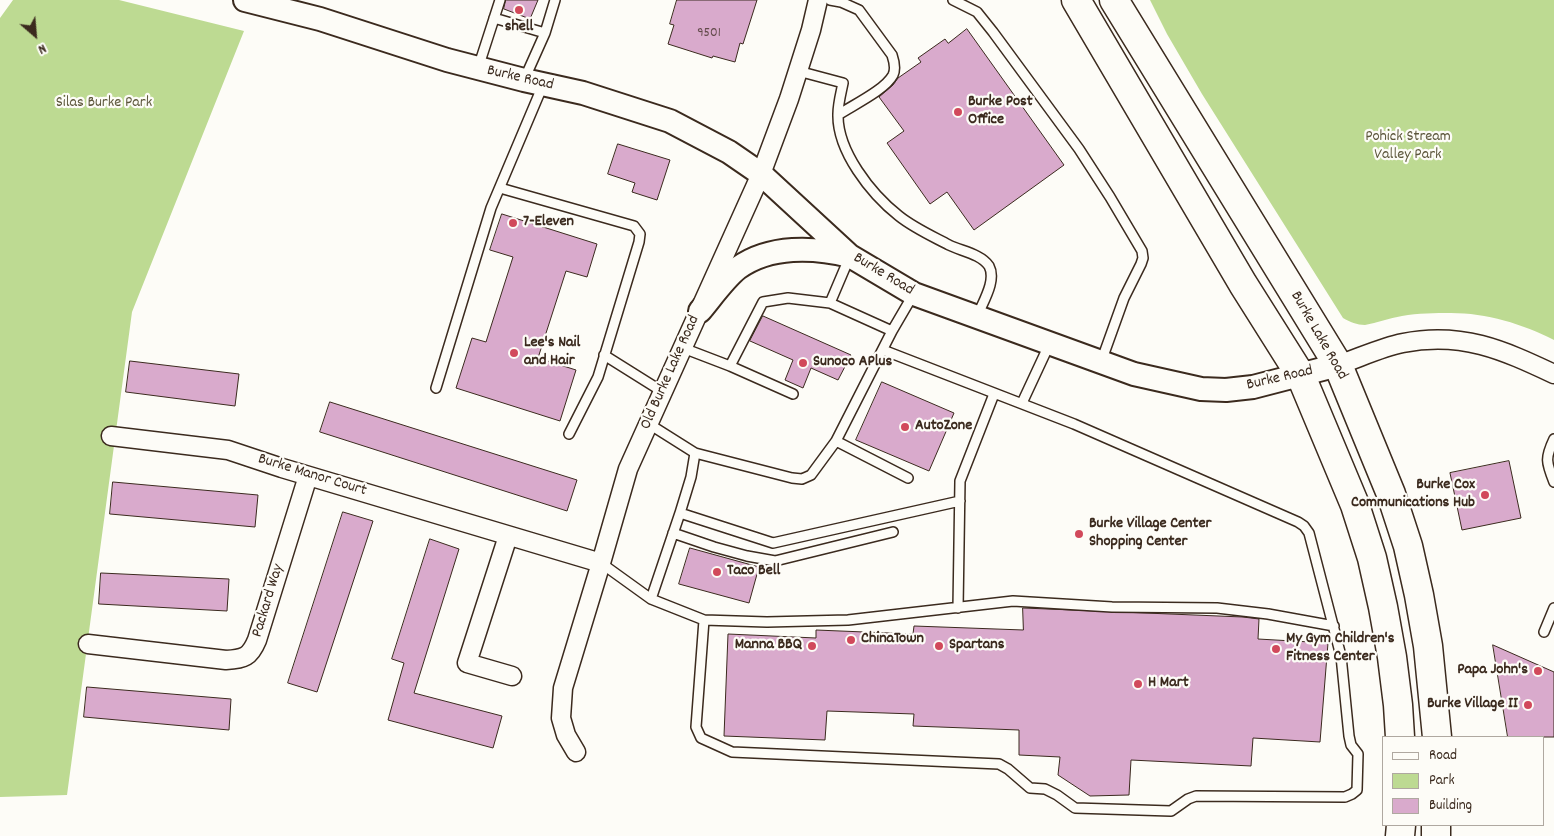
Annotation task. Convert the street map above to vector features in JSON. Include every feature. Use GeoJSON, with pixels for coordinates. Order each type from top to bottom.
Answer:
{"type":"FeatureCollection","features":[{"type":"Feature","properties":{"kind":"main road"},"geometry":{"type":"LineString","coordinates":[[1076,0],[1243,284],[1301,376],[1355,505],[1372,558],[1392,657],[1400,736]]}},
{"type":"Feature","properties":{"kind":"main road","name":"Burke Lake Road"},"geometry":{"type":"LineString","coordinates":[[1114,0],[1338,365],[1391,494],[1408,546],[1428,646],[1437,736]]}},
{"type":"Feature","properties":{"kind":"street","name":"Burke Road"},"geometry":{"type":"LineString","coordinates":[[245,0],[320,19],[478,69],[583,93],[670,121],[729,152],[760,174],[850,256],[914,294],[1134,374],[1201,389],[1226,390],[1244,388],[1301,376],[1402,343],[1432,339],[1453,339],[1483,344],[1508,352],[1554,374]]}},
{"type":"Feature","properties":{"kind":"street","name":"Old Burke Lake Road"},"geometry":{"type":"LineString","coordinates":[[576,752],[566,735],[561,718],[563,688],[628,469],[760,174],[798,71],[818,0]]}},
{"type":"Feature","properties":{"kind":"street"},"geometry":{"type":"LineString","coordinates":[[700,311],[738,268],[754,259],[773,252],[827,250],[850,256]]}},
{"type":"Feature","properties":{"kind":"street","name":"Burke Manor Court"},"geometry":{"type":"LineString","coordinates":[[111,436],[228,450],[308,476],[601,563]]}},
{"type":"Feature","properties":{"kind":"street","name":"Packard Way"},"geometry":{"type":"LineString","coordinates":[[88,644],[226,660],[241,659],[252,652],[308,476]]}},
{"type":"Feature","properties":{"kind":"street"},"geometry":{"type":"LineString","coordinates":[[508,536],[467,663],[512,676]]}},
{"type":"Feature","properties":{"kind":"lane"},"geometry":{"type":"LineString","coordinates":[[478,69],[500,0]]}},
{"type":"Feature","properties":{"kind":"lane"},"geometry":{"type":"LineString","coordinates":[[436,388],[491,208],[500,188],[534,82],[544,33],[555,0]]}},
{"type":"Feature","properties":{"kind":"lane"},"geometry":{"type":"LineString","coordinates":[[830,0],[841,2],[859,10],[892,55],[895,63],[894,73],[882,87],[838,115]]}},
{"type":"Feature","properties":{"kind":"lane"},"geometry":{"type":"LineString","coordinates":[[953,0],[977,12],[993,32],[1078,149],[1142,250],[1143,258],[1141,264],[1124,298],[1101,362]]}},
{"type":"Feature","properties":{"kind":"lane"},"geometry":{"type":"LineString","coordinates":[[494,18],[544,33]]}},
{"type":"Feature","properties":{"kind":"lane"},"geometry":{"type":"LineString","coordinates":[[798,71],[843,83],[838,115],[841,136],[849,155],[870,188],[899,216],[945,243],[978,257],[988,266],[992,276],[977,317]]}},
{"type":"Feature","properties":{"kind":"lane"},"geometry":{"type":"LineString","coordinates":[[500,188],[634,226],[640,234],[598,377],[569,434]]}},
{"type":"Feature","properties":{"kind":"lane"},"geometry":{"type":"LineString","coordinates":[[830,304],[850,256]]}},
{"type":"Feature","properties":{"kind":"lane"},"geometry":{"type":"LineString","coordinates":[[649,424],[694,453],[753,469],[802,479],[811,475],[836,441],[892,331],[914,294]]}},
{"type":"Feature","properties":{"kind":"lane"},"geometry":{"type":"LineString","coordinates":[[730,366],[763,302],[788,298],[830,304],[892,331]]}},
{"type":"Feature","properties":{"kind":"lane"},"geometry":{"type":"LineString","coordinates":[[1022,403],[1050,344]]}},
{"type":"Feature","properties":{"kind":"lane"},"geometry":{"type":"LineString","coordinates":[[683,348],[730,366],[793,394]]}},
{"type":"Feature","properties":{"kind":"lane"},"geometry":{"type":"LineString","coordinates":[[704,620],[696,727],[701,738],[732,752],[999,764],[1008,769],[1030,788],[1045,789],[1057,794],[1075,808],[1171,811],[1188,799],[1196,796],[1345,797],[1357,790],[1358,754],[1351,745],[1349,736],[1341,656],[1309,533],[1304,526],[1074,424],[882,350]]}},
{"type":"Feature","properties":{"kind":"lane"},"geometry":{"type":"LineString","coordinates":[[604,355],[663,392]]}},
{"type":"Feature","properties":{"kind":"lane"},"geometry":{"type":"LineString","coordinates":[[958,608],[960,481],[994,394]]}},
{"type":"Feature","properties":{"kind":"lane"},"geometry":{"type":"LineString","coordinates":[[1554,439],[1547,456],[1549,471],[1554,482]]}},
{"type":"Feature","properties":{"kind":"lane"},"geometry":{"type":"LineString","coordinates":[[836,441],[908,478]]}},
{"type":"Feature","properties":{"kind":"lane"},"geometry":{"type":"LineString","coordinates":[[651,599],[692,477],[694,453]]}},
{"type":"Feature","properties":{"kind":"lane"},"geometry":{"type":"LineString","coordinates":[[680,513],[773,543],[960,500]]}},
{"type":"Feature","properties":{"kind":"lane"},"geometry":{"type":"LineString","coordinates":[[673,533],[692,541],[722,549],[775,560],[893,532]]}},
{"type":"Feature","properties":{"kind":"lane"},"geometry":{"type":"LineString","coordinates":[[601,563],[651,599],[704,620],[767,622],[848,620],[1013,602],[1112,607],[1217,608],[1268,614],[1334,626]]}},
{"type":"Feature","properties":{"kind":"lane"},"geometry":{"type":"LineString","coordinates":[[1544,632],[1554,608]]}},
{"type":"Feature","properties":{"kind":"green space","name":"Silas Burke Park"},"geometry":{"type":"Polygon","coordinates":[[[13,0],[119,0],[244,31],[132,312],[67,795],[0,797],[0,18],[13,0]]]}},
{"type":"Feature","properties":{"kind":"green space","name":"Pohick Stream Valley Park"},"geometry":{"type":"Polygon","coordinates":[[[1150,0],[1554,0],[1554,340],[1504,320],[1478,315],[1414,314],[1365,325],[1343,318],[1202,94],[1167,34],[1150,0]]]}},
{"type":"Feature","properties":{"kind":"building"},"geometry":{"type":"Polygon","coordinates":[[[506,0],[538,0],[530,19],[504,9],[506,0]]]}},
{"type":"Feature","properties":{"kind":"building"},"geometry":{"type":"Polygon","coordinates":[[[677,0],[757,0],[743,44],[740,43],[735,62],[713,56],[712,58],[668,44],[674,25],[670,24],[677,0]]]}},
{"type":"Feature","properties":{"kind":"building","name":"Burke Post Office"},"geometry":{"type":"Polygon","coordinates":[[[967,29],[1064,165],[974,230],[947,192],[930,204],[887,143],[904,131],[879,97],[898,78],[921,62],[918,58],[945,39],[948,43],[967,29]]]}},
{"type":"Feature","properties":{"kind":"building"},"geometry":{"type":"Polygon","coordinates":[[[618,144],[670,160],[657,200],[632,192],[635,183],[608,174],[618,144]]]}},
{"type":"Feature","properties":{"kind":"building"},"geometry":{"type":"Polygon","coordinates":[[[502,214],[597,244],[587,277],[566,271],[538,358],[576,370],[560,421],[456,388],[472,338],[486,342],[513,257],[490,250],[502,214]]]}},
{"type":"Feature","properties":{"kind":"building"},"geometry":{"type":"Polygon","coordinates":[[[763,316],[851,355],[838,380],[811,368],[803,388],[785,380],[793,360],[750,341],[763,316]]]}},
{"type":"Feature","properties":{"kind":"building"},"geometry":{"type":"Polygon","coordinates":[[[130,361],[239,374],[235,406],[126,392],[130,361]]]}},
{"type":"Feature","properties":{"kind":"building","name":"AutoZone"},"geometry":{"type":"Polygon","coordinates":[[[882,382],[954,413],[929,471],[856,440],[882,382]]]}},
{"type":"Feature","properties":{"kind":"building"},"geometry":{"type":"Polygon","coordinates":[[[330,402],[577,480],[567,511],[320,432],[330,402]]]}},
{"type":"Feature","properties":{"kind":"building","name":"Burke Cox Communications Hub"},"geometry":{"type":"Polygon","coordinates":[[[1509,461],[1521,518],[1462,530],[1450,473],[1509,461]]]}},
{"type":"Feature","properties":{"kind":"building"},"geometry":{"type":"Polygon","coordinates":[[[113,482],[258,495],[255,527],[110,514],[113,482]]]}},
{"type":"Feature","properties":{"kind":"building"},"geometry":{"type":"Polygon","coordinates":[[[343,512],[373,521],[317,692],[288,683],[343,512]]]}},
{"type":"Feature","properties":{"kind":"building"},"geometry":{"type":"Polygon","coordinates":[[[430,539],[459,549],[414,693],[502,716],[493,748],[388,720],[404,663],[392,659],[430,539]]]}},
{"type":"Feature","properties":{"kind":"building"},"geometry":{"type":"Polygon","coordinates":[[[690,548],[759,567],[749,603],[679,584],[690,548]]]}},
{"type":"Feature","properties":{"kind":"building"},"geometry":{"type":"Polygon","coordinates":[[[101,573],[229,579],[227,611],[99,604],[101,573]]]}},
{"type":"Feature","properties":{"kind":"building"},"geometry":{"type":"Polygon","coordinates":[[[1023,608],[1243,617],[1259,619],[1258,639],[1328,643],[1320,742],[1253,738],[1251,766],[1131,760],[1129,795],[1090,796],[1058,775],[1060,757],[1019,755],[1019,730],[913,726],[914,714],[827,711],[825,740],[724,736],[728,634],[816,638],[816,630],[913,634],[914,626],[1023,630],[1023,608]]]}},
{"type":"Feature","properties":{"kind":"building","name":"Burke Village II"},"geometry":{"type":"Polygon","coordinates":[[[1493,645],[1554,672],[1554,737],[1508,736],[1493,645]]]}},
{"type":"Feature","properties":{"kind":"building"},"geometry":{"type":"Polygon","coordinates":[[[87,687],[231,699],[229,730],[84,717],[87,687]]]}},
{"type":"Feature","properties":{"kind":"place","name":"shell"},"geometry":{"type":"Point","coordinates":[519,10]}},
{"type":"Feature","properties":{"kind":"place","name":"Burke Post Office"},"geometry":{"type":"Point","coordinates":[958,112]}},
{"type":"Feature","properties":{"kind":"place","name":"7-Eleven"},"geometry":{"type":"Point","coordinates":[513,223]}},
{"type":"Feature","properties":{"kind":"place","name":"Lee's Nail and Hair"},"geometry":{"type":"Point","coordinates":[514,353]}},
{"type":"Feature","properties":{"kind":"place","name":"Sunoco APlus"},"geometry":{"type":"Point","coordinates":[803,363]}},
{"type":"Feature","properties":{"kind":"place","name":"AutoZone"},"geometry":{"type":"Point","coordinates":[905,427]}},
{"type":"Feature","properties":{"kind":"place","name":"Burke Cox Communications Hub"},"geometry":{"type":"Point","coordinates":[1485,495]}},
{"type":"Feature","properties":{"kind":"place","name":"Burke Village Center Shopping Center"},"geometry":{"type":"Point","coordinates":[1079,534]}},
{"type":"Feature","properties":{"kind":"place","name":"Taco Bell"},"geometry":{"type":"Point","coordinates":[717,572]}},
{"type":"Feature","properties":{"kind":"place","name":"ChinaTown"},"geometry":{"type":"Point","coordinates":[851,640]}},
{"type":"Feature","properties":{"kind":"place","name":"Manna BBQ"},"geometry":{"type":"Point","coordinates":[812,646]}},
{"type":"Feature","properties":{"kind":"place","name":"Spartans"},"geometry":{"type":"Point","coordinates":[939,646]}},
{"type":"Feature","properties":{"kind":"place","name":"My Gym Children's Fitness Center"},"geometry":{"type":"Point","coordinates":[1276,649]}},
{"type":"Feature","properties":{"kind":"place","name":"Papa John's"},"geometry":{"type":"Point","coordinates":[1538,671]}},
{"type":"Feature","properties":{"kind":"place","name":"H Mart"},"geometry":{"type":"Point","coordinates":[1138,684]}},
{"type":"Feature","properties":{"kind":"place","name":"Burke Village II"},"geometry":{"type":"Point","coordinates":[1528,705]}}]}
